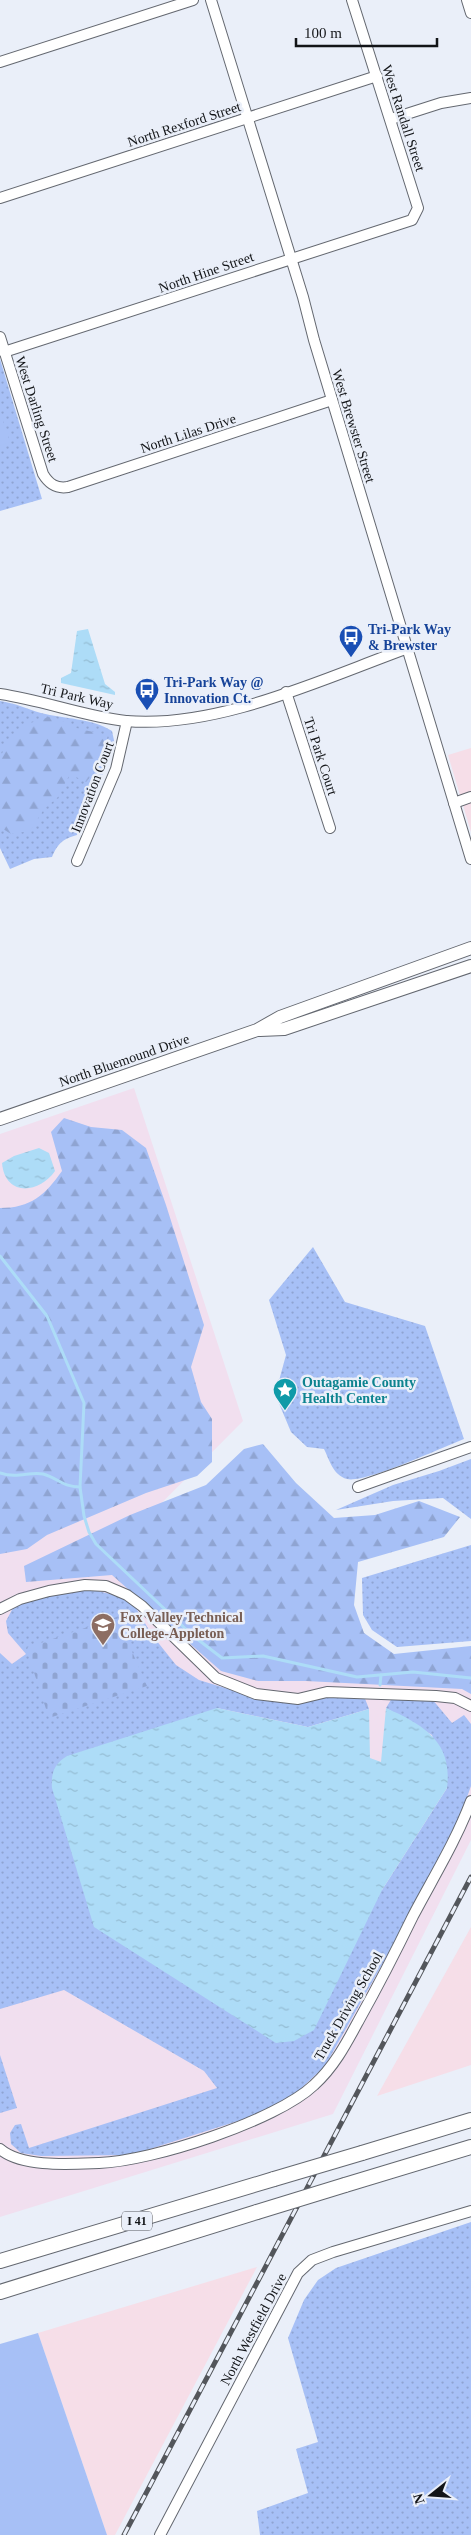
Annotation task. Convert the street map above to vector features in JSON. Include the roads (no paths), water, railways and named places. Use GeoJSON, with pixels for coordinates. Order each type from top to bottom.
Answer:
{"type":"FeatureCollection","features":[{"type":"Feature","properties":{"kind":"highway","name":"I 41"},"geometry":{"type":"LineString","coordinates":[[0,2261],[274,2180],[469,2118]]}},
{"type":"Feature","properties":{"kind":"highway","name":"I 41"},"geometry":{"type":"LineString","coordinates":[[0,2292],[471,2147]]}},
{"type":"Feature","properties":{"kind":"main road","name":"North Bluemound Drive"},"geometry":{"type":"LineString","coordinates":[[0,1119],[257,1030],[280,1017],[471,948]]}},
{"type":"Feature","properties":{"kind":"main road","name":"North Bluemound Drive"},"geometry":{"type":"LineString","coordinates":[[257,1030],[284,1029],[471,966]]}},
{"type":"Feature","properties":{"kind":"street"},"geometry":{"type":"LineString","coordinates":[[0,62],[193,0]]}},
{"type":"Feature","properties":{"kind":"street","name":"West Brewster Street"},"geometry":{"type":"LineString","coordinates":[[211,0],[246,118],[291,258],[471,859]]}},
{"type":"Feature","properties":{"kind":"street","name":"West Randall Street"},"geometry":{"type":"LineString","coordinates":[[352,0],[418,208],[415,216]]}},
{"type":"Feature","properties":{"kind":"street"},"geometry":{"type":"LineString","coordinates":[[467,0],[471,13]]}},
{"type":"Feature","properties":{"kind":"street","name":"North Rexford Street"},"geometry":{"type":"LineString","coordinates":[[0,198],[376,76]]}},
{"type":"Feature","properties":{"kind":"street"},"geometry":{"type":"LineString","coordinates":[[391,119],[441,103],[471,98]]}},
{"type":"Feature","properties":{"kind":"street","name":"North Hine Street"},"geometry":{"type":"LineString","coordinates":[[4,352],[402,223],[415,216]]}},
{"type":"Feature","properties":{"kind":"street","name":"West Darling Street"},"geometry":{"type":"LineString","coordinates":[[0,337],[38,462],[43,474],[52,485]]}},
{"type":"Feature","properties":{"kind":"street","name":"North Lilas Drive"},"geometry":{"type":"LineString","coordinates":[[52,485],[68,487],[332,400]]}},
{"type":"Feature","properties":{"kind":"street","name":"Tri Park Way"},"geometry":{"type":"LineString","coordinates":[[0,694],[127,721],[178,720],[208,716],[286,692],[408,648]]}},
{"type":"Feature","properties":{"kind":"street","name":"Tri Park Court"},"geometry":{"type":"LineString","coordinates":[[286,692],[330,828]]}},
{"type":"Feature","properties":{"kind":"street","name":"Innovation Court"},"geometry":{"type":"LineString","coordinates":[[77,861],[116,769],[127,721]]}},
{"type":"Feature","properties":{"kind":"street"},"geometry":{"type":"LineString","coordinates":[[454,803],[471,797]]}},
{"type":"Feature","properties":{"kind":"street"},"geometry":{"type":"LineString","coordinates":[[358,1487],[471,1447]]}},
{"type":"Feature","properties":{"kind":"street"},"geometry":{"type":"LineString","coordinates":[[0,1609],[20,1599],[49,1591],[85,1585],[106,1586],[127,1595],[142,1606],[212,1674],[228,1684],[256,1694],[298,1698],[327,1692],[436,1696],[455,1698],[471,1706]]}},
{"type":"Feature","properties":{"kind":"street","name":"Truck Driving School"},"geometry":{"type":"LineString","coordinates":[[0,2149],[16,2158],[62,2164],[108,2163],[140,2159],[263,2117],[313,2086],[334,2064],[372,1997],[471,1801]]}},
{"type":"Feature","properties":{"kind":"street","name":"North Westfield Drive"},"geometry":{"type":"LineString","coordinates":[[160,2535],[298,2273],[306,2264],[333,2252],[471,2211]]}},
{"type":"Feature","properties":{"kind":"water"},"geometry":{"type":"Polygon","coordinates":[[[88,629],[105,684],[115,692],[115,695],[61,683],[61,678],[71,673],[77,631],[88,629]]]}},
{"type":"Feature","properties":{"kind":"water"},"geometry":{"type":"Polygon","coordinates":[[[39,1148],[49,1153],[55,1171],[48,1179],[32,1188],[16,1187],[9,1182],[4,1174],[2,1163],[14,1156],[39,1148]]]}},
{"type":"Feature","properties":{"kind":"water"},"geometry":{"type":"Polygon","coordinates":[[[217,1708],[308,1727],[369,1709],[370,1758],[381,1762],[386,1708],[400,1714],[424,1729],[433,1737],[445,1758],[448,1772],[447,1788],[382,1890],[314,2030],[294,2041],[276,2043],[94,1927],[52,1788],[54,1769],[67,1756],[217,1708]]]}},
{"type":"Feature","properties":{"kind":"waterway"},"geometry":{"type":"LineString","coordinates":[[0,1256],[47,1316],[84,1403],[80,1487],[84,1516],[89,1532],[96,1544],[192,1635],[222,1658],[263,1656],[357,1677],[413,1672],[471,1678]]}},
{"type":"Feature","properties":{"kind":"waterway"},"geometry":{"type":"LineString","coordinates":[[0,1473],[6,1475],[43,1474],[69,1486],[80,1487]]}},
{"type":"Feature","properties":{"kind":"waterway"},"geometry":{"type":"LineString","coordinates":[[380,1685],[381,1675]]}},
{"type":"Feature","properties":{"kind":"railway"},"geometry":{"type":"LineString","coordinates":[[124,2535],[471,1877]]}},
{"type":"Feature","properties":{"kind":"place","name":"Tri-Park Way & Brewster"},"geometry":{"type":"Point","coordinates":[351,658]}},
{"type":"Feature","properties":{"kind":"place","name":"Tri-Park Way @ Innovation Ct."},"geometry":{"type":"Point","coordinates":[147,711]}},
{"type":"Feature","properties":{"kind":"place","name":"Outagamie County Health Center"},"geometry":{"type":"Point","coordinates":[285,1411]}},
{"type":"Feature","properties":{"kind":"place","name":"Fox Valley Technical College-Appleton"},"geometry":{"type":"Point","coordinates":[103,1646]}}]}
